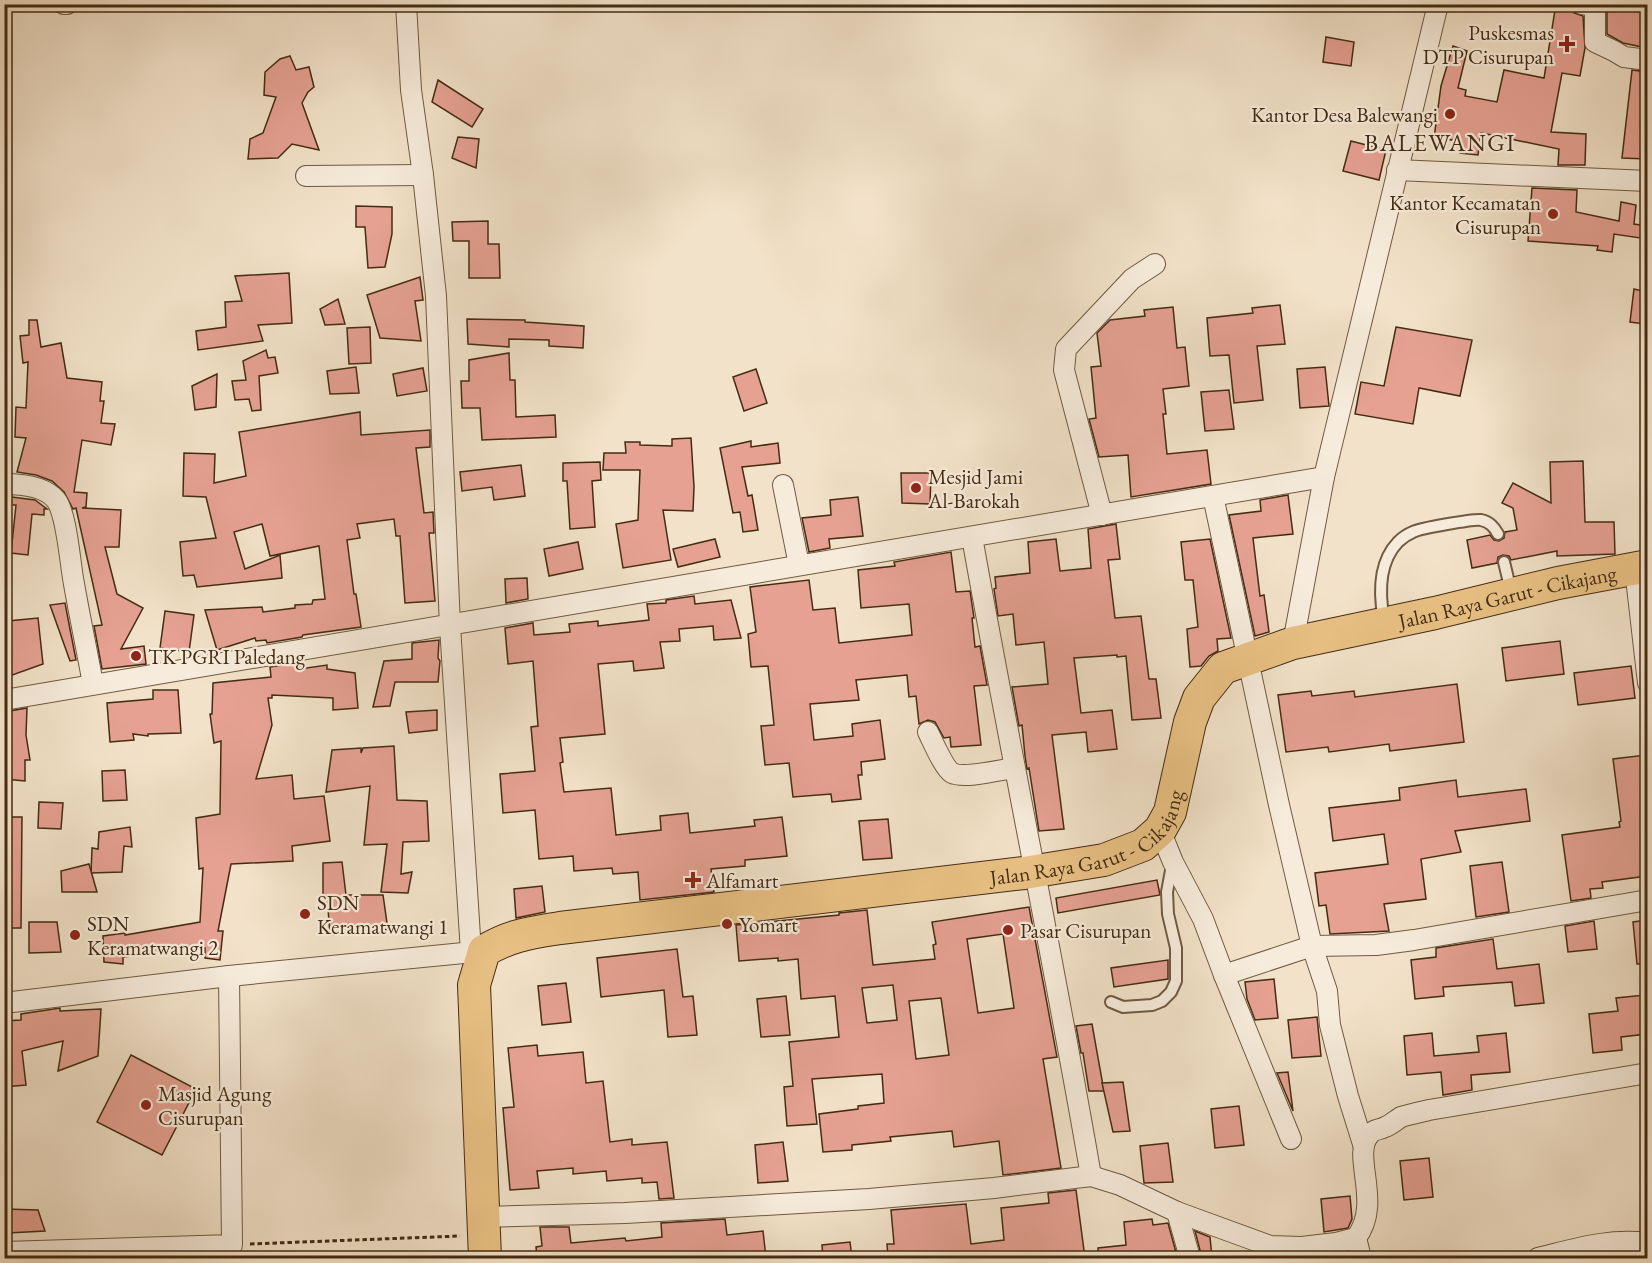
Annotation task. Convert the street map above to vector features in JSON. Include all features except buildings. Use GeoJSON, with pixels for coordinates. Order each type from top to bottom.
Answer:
{"type":"FeatureCollection","features":[{"type":"Feature","properties":{"kind":"main road","name":"Jalan Raya Garut - Cikajang"},"geometry":{"type":"LineString","coordinates":[[483,949],[519,934],[560,928],[1034,872],[1104,860],[1143,845],[1160,830],[1170,812],[1190,722],[1199,698],[1223,668],[1293,643],[1641,568]]}},
{"type":"Feature","properties":{"kind":"main road"},"geometry":{"type":"LineString","coordinates":[[478,1237],[474,985],[483,949]]}},
{"type":"Feature","properties":{"kind":"street"},"geometry":{"type":"LineString","coordinates":[[4,1003],[483,949],[450,626],[436,296],[411,90],[406,4]]}},
{"type":"Feature","properties":{"kind":"street"},"geometry":{"type":"LineString","coordinates":[[1293,643],[1324,477],[1437,4]]}},
{"type":"Feature","properties":{"kind":"street"},"geometry":{"type":"LineString","coordinates":[[1582,4],[1595,6],[1595,42],[1624,57],[1647,60]]}},
{"type":"Feature","properties":{"kind":"street"},"geometry":{"type":"LineString","coordinates":[[1397,170],[1647,181]]}},
{"type":"Feature","properties":{"kind":"street"},"geometry":{"type":"LineString","coordinates":[[306,176],[423,175]]}},
{"type":"Feature","properties":{"kind":"street"},"geometry":{"type":"LineString","coordinates":[[1102,515],[1064,370],[1066,349],[1132,279],[1155,264]]}},
{"type":"Feature","properties":{"kind":"street"},"geometry":{"type":"LineString","coordinates":[[4,700],[1324,477]]}},
{"type":"Feature","properties":{"kind":"street"},"geometry":{"type":"LineString","coordinates":[[4,484],[33,487],[50,493],[63,514],[93,684]]}},
{"type":"Feature","properties":{"kind":"street"},"geometry":{"type":"LineString","coordinates":[[783,484],[800,565]]}},
{"type":"Feature","properties":{"kind":"street"},"geometry":{"type":"LineString","coordinates":[[1213,496],[1312,946],[1327,991],[1330,1025],[1363,1144]]}},
{"type":"Feature","properties":{"kind":"street"},"geometry":{"type":"LineString","coordinates":[[972,537],[1091,1176]]}},
{"type":"Feature","properties":{"kind":"street"},"geometry":{"type":"LineString","coordinates":[[1641,568],[1647,683]]}},
{"type":"Feature","properties":{"kind":"street"},"geometry":{"type":"LineString","coordinates":[[928,732],[952,773],[966,775],[1014,768]]}},
{"type":"Feature","properties":{"kind":"street"},"geometry":{"type":"LineString","coordinates":[[1160,830],[1173,862],[1203,919],[1291,1138]]}},
{"type":"Feature","properties":{"kind":"street"},"geometry":{"type":"LineString","coordinates":[[1224,975],[1312,946],[1376,945],[1647,900]]}},
{"type":"Feature","properties":{"kind":"street"},"geometry":{"type":"LineString","coordinates":[[4,1252],[232,1245],[229,976]]}},
{"type":"Feature","properties":{"kind":"street"},"geometry":{"type":"LineString","coordinates":[[1361,1258],[1356,1238],[1366,1221],[1369,1198],[1362,1151],[1363,1144],[1373,1131],[1408,1115],[1647,1073]]}},
{"type":"Feature","properties":{"kind":"street"},"geometry":{"type":"LineString","coordinates":[[478,1237],[625,1213],[869,1199],[994,1188],[1091,1176],[1120,1185],[1177,1212],[1270,1246],[1302,1247],[1356,1238]]}},
{"type":"Feature","properties":{"kind":"street"},"geometry":{"type":"LineString","coordinates":[[1177,1212],[1190,1258]]}},
{"type":"Feature","properties":{"kind":"street"},"geometry":{"type":"LineString","coordinates":[[1538,1258],[1590,1244],[1630,1241],[1647,1243]]}},
{"type":"Feature","properties":{"kind":"lane"},"geometry":{"type":"LineString","coordinates":[[1384,624],[1380,599],[1383,569],[1390,552],[1399,541],[1415,531],[1479,520],[1492,524],[1498,534]]}},
{"type":"Feature","properties":{"kind":"lane"},"geometry":{"type":"LineString","coordinates":[[1504,562],[1512,594]]}},
{"type":"Feature","properties":{"kind":"lane"},"geometry":{"type":"LineString","coordinates":[[1111,1002],[1123,1007],[1152,1005],[1162,1001],[1171,992],[1176,981],[1176,948],[1168,914],[1167,892],[1173,862]]}},
{"type":"Feature","properties":{"kind":"path"},"geometry":{"type":"LineString","coordinates":[[232,1245],[478,1237]]}},
{"type":"Feature","properties":{"kind":"place","name":"Puskesmas DTP Cisurupan"},"geometry":{"type":"Point","coordinates":[1567,44]}},
{"type":"Feature","properties":{"kind":"place","name":"Kantor Desa Balewangi"},"geometry":{"type":"Point","coordinates":[1450,114]}},
{"type":"Feature","properties":{"kind":"place","name":"Kantor Kecamatan Cisurupan"},"geometry":{"type":"Point","coordinates":[1553,214]}},
{"type":"Feature","properties":{"kind":"place","name":"Mesjid Jami Al-Barokah"},"geometry":{"type":"Point","coordinates":[916,488]}},
{"type":"Feature","properties":{"kind":"place","name":"TK PGRI Paledang"},"geometry":{"type":"Point","coordinates":[136,656]}},
{"type":"Feature","properties":{"kind":"place","name":"Alfamart"},"geometry":{"type":"Point","coordinates":[693,880]}},
{"type":"Feature","properties":{"kind":"place","name":"SDN Keramatwangi 1"},"geometry":{"type":"Point","coordinates":[305,914]}},
{"type":"Feature","properties":{"kind":"place","name":"Yomart"},"geometry":{"type":"Point","coordinates":[727,924]}},
{"type":"Feature","properties":{"kind":"place","name":"Pasar Cisurupan"},"geometry":{"type":"Point","coordinates":[1008,930]}},
{"type":"Feature","properties":{"kind":"place","name":"SDN Keramatwangi 2"},"geometry":{"type":"Point","coordinates":[75,935]}},
{"type":"Feature","properties":{"kind":"place","name":"Masjid Agung Cisurupan"},"geometry":{"type":"Point","coordinates":[146,1105]}},
{"type":"Feature","properties":{"kind":"district","name":"BALEWANGI"},"geometry":{"type":"Point","coordinates":[1440,142]}}]}
